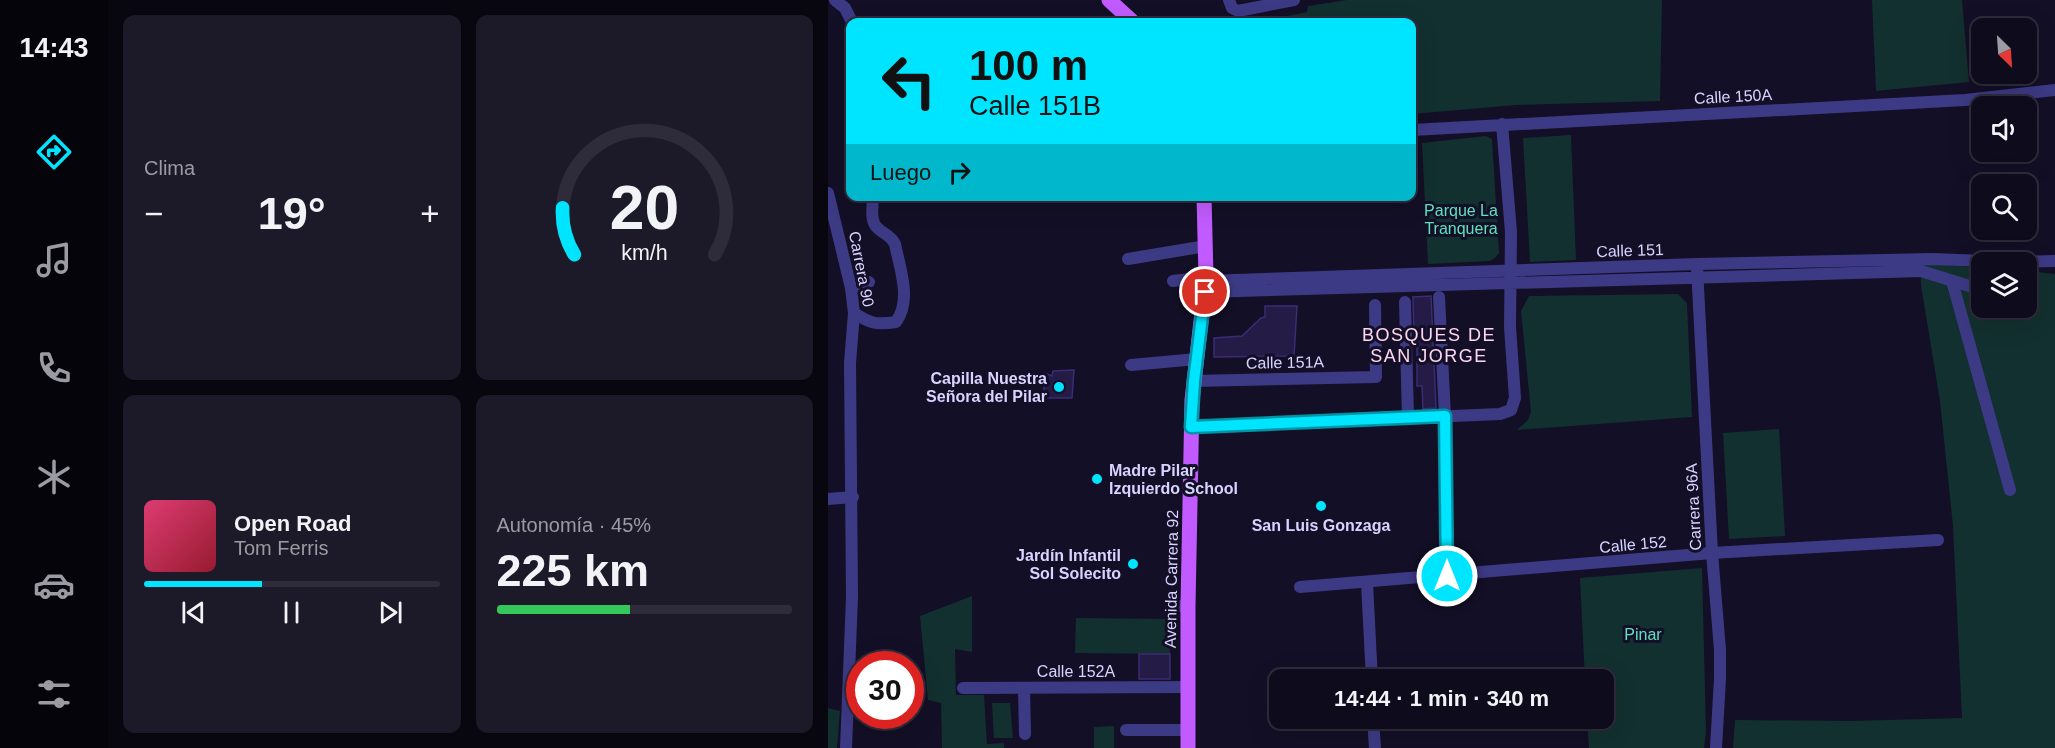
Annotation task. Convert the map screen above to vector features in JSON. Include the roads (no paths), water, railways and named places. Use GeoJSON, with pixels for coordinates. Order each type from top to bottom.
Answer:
{"type":"FeatureCollection","features":[{"type":"Feature","properties":{"kind":"main road"},"geometry":{"type":"LineString","coordinates":[[1109,0],[1129,18]]}},
{"type":"Feature","properties":{"kind":"main road","name":"Avenida Carrera 92"},"geometry":{"type":"LineString","coordinates":[[1188,748],[1191,427],[1206,283],[1204,201]]}},
{"type":"Feature","properties":{"kind":"street"},"geometry":{"type":"LineString","coordinates":[[835,0],[845,8],[850,18]]}},
{"type":"Feature","properties":{"kind":"street"},"geometry":{"type":"LineString","coordinates":[[1229,0],[1232,8],[1238,10],[1294,0]]}},
{"type":"Feature","properties":{"kind":"street","name":"Calle 150A"},"geometry":{"type":"LineString","coordinates":[[1416,130],[1965,100],[2055,90]]}},
{"type":"Feature","properties":{"kind":"street"},"geometry":{"type":"LineString","coordinates":[[1191,427],[1500,414],[1511,410],[1515,398],[1510,327],[1510,211],[1502,124]]}},
{"type":"Feature","properties":{"kind":"street","name":"Carrera 90"},"geometry":{"type":"LineString","coordinates":[[828,194],[851,288],[854,313],[850,363],[853,497],[851,650],[846,748]]}},
{"type":"Feature","properties":{"kind":"street"},"geometry":{"type":"LineString","coordinates":[[854,313],[868,322],[880,324],[896,322],[903,312],[905,300],[895,244],[892,238],[874,225],[872,201]]}},
{"type":"Feature","properties":{"kind":"street"},"geometry":{"type":"LineString","coordinates":[[1128,259],[1206,246]]}},
{"type":"Feature","properties":{"kind":"street","name":"Calle 151"},"geometry":{"type":"LineString","coordinates":[[1173,281],[1206,283],[1510,277],[1697,271],[1932,259],[2055,261]]}},
{"type":"Feature","properties":{"kind":"street","name":"Calle 151"},"geometry":{"type":"LineString","coordinates":[[1697,271],[1921,271],[1971,287]]}},
{"type":"Feature","properties":{"kind":"street","name":"Carrera 96A"},"geometry":{"type":"LineString","coordinates":[[1697,271],[1720,664],[1716,748]]}},
{"type":"Feature","properties":{"kind":"street"},"geometry":{"type":"LineString","coordinates":[[1952,281],[2010,490]]}},
{"type":"Feature","properties":{"kind":"street"},"geometry":{"type":"LineString","coordinates":[[851,288],[869,282]]}},
{"type":"Feature","properties":{"kind":"street"},"geometry":{"type":"LineString","coordinates":[[1438,297],[1445,416],[1447,576]]}},
{"type":"Feature","properties":{"kind":"street"},"geometry":{"type":"LineString","coordinates":[[1405,302],[1407,418]]}},
{"type":"Feature","properties":{"kind":"street","name":"Calle 151A"},"geometry":{"type":"LineString","coordinates":[[1194,381],[1376,377],[1375,305]]}},
{"type":"Feature","properties":{"kind":"street"},"geometry":{"type":"LineString","coordinates":[[1131,364],[1197,359]]}},
{"type":"Feature","properties":{"kind":"street"},"geometry":{"type":"LineString","coordinates":[[828,499],[853,497]]}},
{"type":"Feature","properties":{"kind":"street","name":"Calle 152"},"geometry":{"type":"LineString","coordinates":[[1300,588],[1712,553],[1938,540]]}},
{"type":"Feature","properties":{"kind":"street"},"geometry":{"type":"LineString","coordinates":[[1367,583],[1371,669]]}},
{"type":"Feature","properties":{"kind":"street"},"geometry":{"type":"LineString","coordinates":[[1171,606],[1188,606]]}},
{"type":"Feature","properties":{"kind":"street","name":"Calle 152A"},"geometry":{"type":"LineString","coordinates":[[963,688],[1188,687]]}},
{"type":"Feature","properties":{"kind":"street"},"geometry":{"type":"LineString","coordinates":[[1024,688],[1025,734]]}},
{"type":"Feature","properties":{"kind":"street"},"geometry":{"type":"LineString","coordinates":[[1373,729],[1374,748]]}},
{"type":"Feature","properties":{"kind":"street"},"geometry":{"type":"LineString","coordinates":[[1126,730],[1188,730]]}},
{"type":"Feature","properties":{"kind":"place","name":"Capilla Nuestra Señora del Pilar"},"geometry":{"type":"Point","coordinates":[1059,387]}},
{"type":"Feature","properties":{"kind":"place","name":"Madre Pilar Izquierdo School"},"geometry":{"type":"Point","coordinates":[1097,479]}},
{"type":"Feature","properties":{"kind":"place","name":"San Luis Gonzaga"},"geometry":{"type":"Point","coordinates":[1321,506]}},
{"type":"Feature","properties":{"kind":"place","name":"Jardín Infantil Sol Solecito"},"geometry":{"type":"Point","coordinates":[1133,564]}},
{"type":"Feature","properties":{"kind":"district","name":"BOSQUES DE SAN JORGE"},"geometry":{"type":"Point","coordinates":[1429,345]}},
{"type":"Feature","properties":{"kind":"park label","name":"Parque La Tranquera"},"geometry":{"type":"Point","coordinates":[1461,219]}},
{"type":"Feature","properties":{"kind":"park label","name":"Pinar"},"geometry":{"type":"Point","coordinates":[1643,634]}}]}
